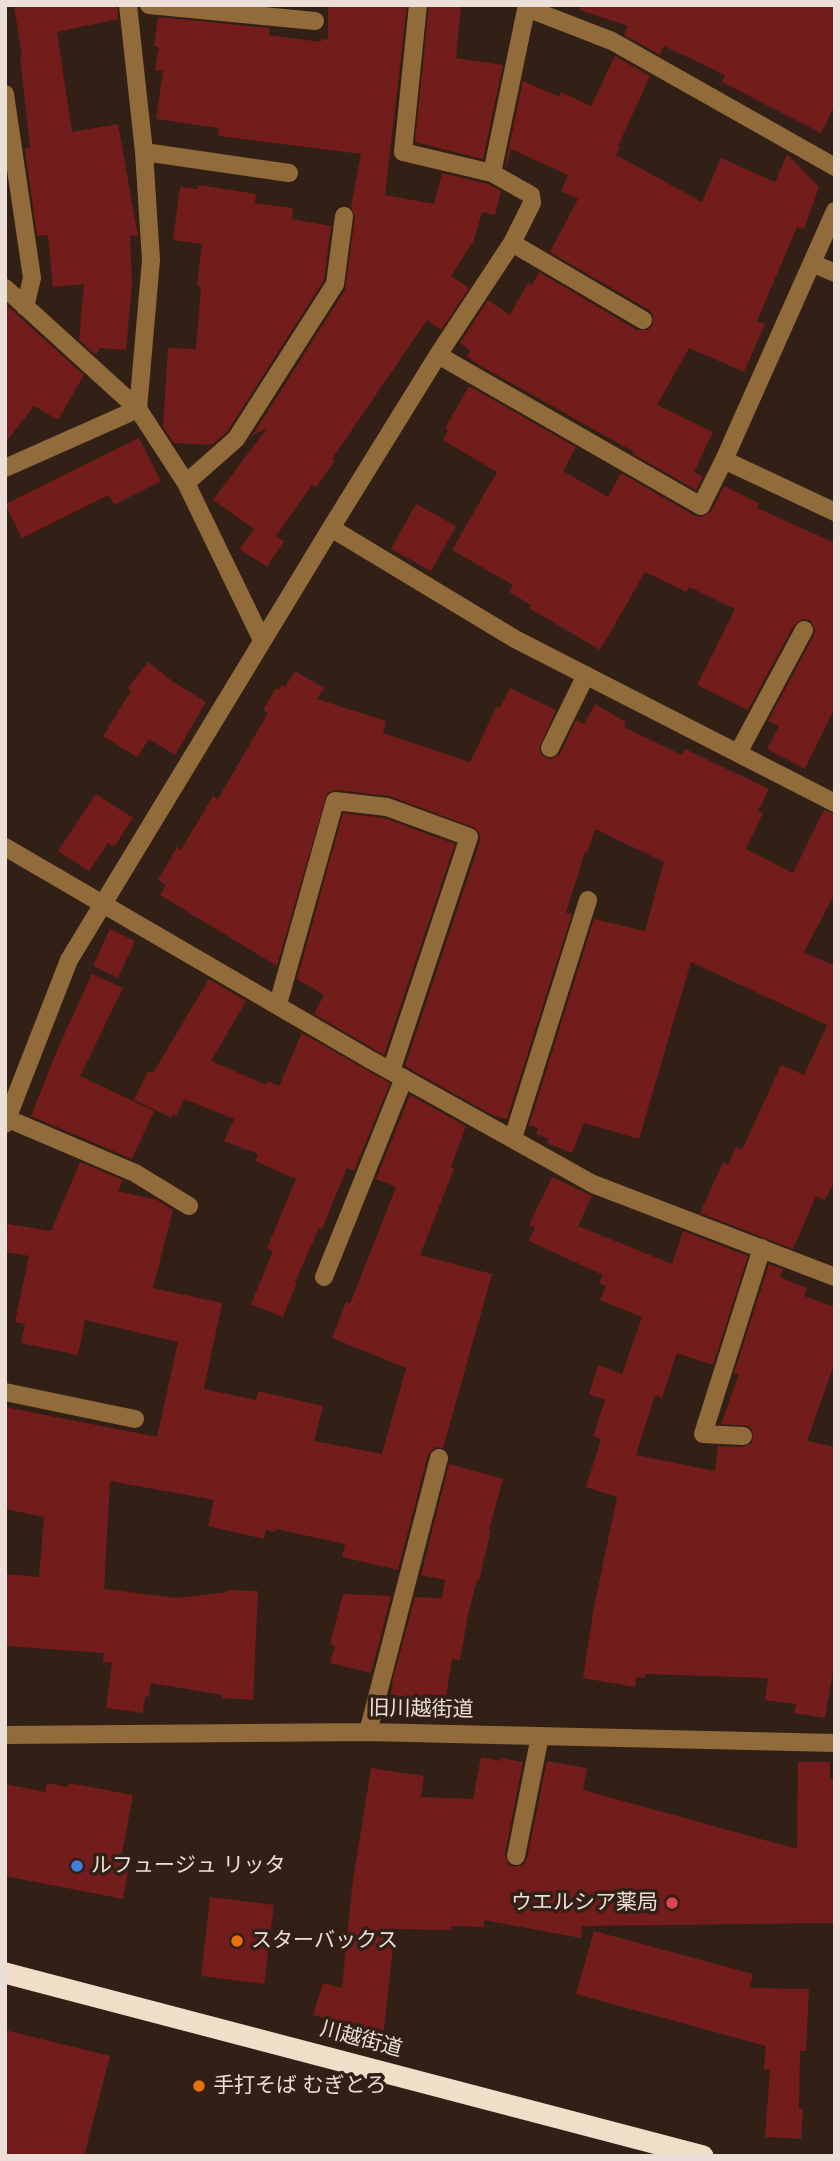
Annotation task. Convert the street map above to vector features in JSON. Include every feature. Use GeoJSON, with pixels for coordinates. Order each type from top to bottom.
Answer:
{"type":"FeatureCollection","features":[{"type":"Feature","properties":{"kind":"highway","name":"川越街道"},"geometry":{"type":"LineString","coordinates":[[5,1973],[703,2156]]}},
{"type":"Feature","properties":{"kind":"street"},"geometry":{"type":"LineString","coordinates":[[128,5],[144,152],[151,260],[138,409]]}},
{"type":"Feature","properties":{"kind":"street"},"geometry":{"type":"LineString","coordinates":[[149,5],[314,21]]}},
{"type":"Feature","properties":{"kind":"street"},"geometry":{"type":"LineString","coordinates":[[5,1124],[69,960],[331,528],[438,355],[512,243],[532,203],[531,195],[492,173],[403,152],[418,5]]}},
{"type":"Feature","properties":{"kind":"street"},"geometry":{"type":"LineString","coordinates":[[492,173],[527,7],[612,41],[835,167]]}},
{"type":"Feature","properties":{"kind":"street"},"geometry":{"type":"LineString","coordinates":[[5,94],[32,278],[25,307]]}},
{"type":"Feature","properties":{"kind":"street"},"geometry":{"type":"LineString","coordinates":[[144,152],[289,173]]}},
{"type":"Feature","properties":{"kind":"street"},"geometry":{"type":"LineString","coordinates":[[438,355],[701,506],[835,211]]}},
{"type":"Feature","properties":{"kind":"street"},"geometry":{"type":"LineString","coordinates":[[186,483],[236,439],[335,284],[344,216]]}},
{"type":"Feature","properties":{"kind":"street"},"geometry":{"type":"LineString","coordinates":[[512,243],[643,320]]}},
{"type":"Feature","properties":{"kind":"street"},"geometry":{"type":"LineString","coordinates":[[812,263],[835,273]]}},
{"type":"Feature","properties":{"kind":"street"},"geometry":{"type":"LineString","coordinates":[[5,288],[138,409],[186,483],[262,640]]}},
{"type":"Feature","properties":{"kind":"street"},"geometry":{"type":"LineString","coordinates":[[5,468],[138,409]]}},
{"type":"Feature","properties":{"kind":"street"},"geometry":{"type":"LineString","coordinates":[[724,460],[835,512]]}},
{"type":"Feature","properties":{"kind":"street"},"geometry":{"type":"LineString","coordinates":[[331,528],[515,639],[835,803]]}},
{"type":"Feature","properties":{"kind":"street"},"geometry":{"type":"LineString","coordinates":[[738,753],[804,630]]}},
{"type":"Feature","properties":{"kind":"street"},"geometry":{"type":"LineString","coordinates":[[550,748],[586,675]]}},
{"type":"Feature","properties":{"kind":"street"},"geometry":{"type":"LineString","coordinates":[[278,1004],[335,801],[387,807],[469,837],[398,1074],[324,1276]]}},
{"type":"Feature","properties":{"kind":"street"},"geometry":{"type":"LineString","coordinates":[[5,847],[593,1184],[835,1277]]}},
{"type":"Feature","properties":{"kind":"street"},"geometry":{"type":"LineString","coordinates":[[513,1138],[588,900]]}},
{"type":"Feature","properties":{"kind":"street"},"geometry":{"type":"LineString","coordinates":[[6,1118],[135,1173],[189,1206]]}},
{"type":"Feature","properties":{"kind":"street"},"geometry":{"type":"LineString","coordinates":[[743,1436],[703,1434],[762,1248]]}},
{"type":"Feature","properties":{"kind":"street"},"geometry":{"type":"LineString","coordinates":[[5,1392],[135,1419]]}},
{"type":"Feature","properties":{"kind":"street"},"geometry":{"type":"LineString","coordinates":[[368,1732],[439,1458]]}},
{"type":"Feature","properties":{"kind":"street","name":"旧川越街道"},"geometry":{"type":"LineString","coordinates":[[5,1735],[368,1732],[835,1743]]}},
{"type":"Feature","properties":{"kind":"street"},"geometry":{"type":"LineString","coordinates":[[516,1856],[540,1736]]}},
{"type":"Feature","properties":{"kind":"building"},"geometry":{"type":"Polygon","coordinates":[[[14,5],[117,5],[118,19],[57,32],[72,132],[118,124],[138,236],[130,235],[132,283],[126,350],[100,348],[96,355],[79,340],[84,284],[53,287],[48,235],[37,236],[25,149],[30,148],[22,57],[14,5]]]}},
{"type":"Feature","properties":{"kind":"building"},"geometry":{"type":"Polygon","coordinates":[[[328,5],[407,5],[385,195],[434,204],[442,173],[488,184],[501,191],[495,215],[482,212],[474,240],[451,276],[469,288],[441,330],[427,320],[332,459],[335,461],[316,487],[312,485],[276,536],[284,541],[267,567],[240,549],[254,529],[213,500],[267,428],[252,436],[345,290],[355,217],[351,207],[361,154],[218,136],[219,128],[156,119],[163,71],[155,70],[159,47],[154,46],[158,17],[269,28],[269,35],[321,42],[321,39],[328,40],[328,5]]]}},
{"type":"Feature","properties":{"kind":"building"},"geometry":{"type":"Polygon","coordinates":[[[429,5],[461,5],[456,58],[503,65],[483,159],[415,142],[429,5]]]}},
{"type":"Feature","properties":{"kind":"building"},"geometry":{"type":"Polygon","coordinates":[[[581,5],[835,5],[835,105],[821,133],[722,82],[725,75],[664,46],[660,55],[624,35],[628,26],[580,10],[581,5]]]}},
{"type":"Feature","properties":{"kind":"building"},"geometry":{"type":"Polygon","coordinates":[[[615,56],[650,76],[616,155],[702,202],[721,158],[775,182],[787,154],[819,187],[804,229],[797,227],[757,321],[765,324],[744,372],[689,348],[657,405],[713,432],[694,472],[703,477],[696,490],[481,366],[466,356],[471,351],[460,343],[488,300],[510,315],[528,283],[532,285],[539,272],[637,330],[648,330],[653,325],[653,315],[649,310],[550,252],[578,199],[561,191],[568,175],[511,149],[505,167],[523,81],[559,97],[561,92],[591,106],[615,56]]]}},
{"type":"Feature","properties":{"kind":"building"},"geometry":{"type":"Polygon","coordinates":[[[199,185],[256,194],[255,203],[293,208],[292,219],[331,226],[324,280],[227,432],[212,445],[174,443],[163,427],[168,348],[196,349],[201,287],[197,286],[202,244],[173,240],[180,187],[198,189],[199,185]]]}},
{"type":"Feature","properties":{"kind":"building"},"geometry":{"type":"Polygon","coordinates":[[[5,304],[84,375],[58,420],[34,406],[5,443],[5,304]]]}},
{"type":"Feature","properties":{"kind":"building"},"geometry":{"type":"Polygon","coordinates":[[[469,386],[576,447],[563,471],[608,497],[621,473],[695,516],[702,517],[711,512],[724,486],[759,503],[757,508],[835,543],[835,707],[805,769],[767,749],[779,726],[768,721],[814,635],[815,629],[810,620],[803,619],[794,625],[748,710],[697,685],[735,609],[689,587],[686,592],[645,572],[600,650],[529,608],[531,605],[509,592],[513,585],[452,550],[497,472],[443,440],[448,430],[445,428],[469,386]]]}},
{"type":"Feature","properties":{"kind":"building"},"geometry":{"type":"Polygon","coordinates":[[[139,438],[161,481],[114,505],[109,495],[22,538],[5,504],[139,438]]]}},
{"type":"Feature","properties":{"kind":"building"},"geometry":{"type":"Polygon","coordinates":[[[416,504],[456,526],[431,571],[391,549],[416,504]]]}},
{"type":"Feature","properties":{"kind":"building"},"geometry":{"type":"Polygon","coordinates":[[[148,662],[173,682],[206,702],[175,755],[149,739],[137,757],[103,736],[131,691],[128,688],[148,662]]]}},
{"type":"Feature","properties":{"kind":"building"},"geometry":{"type":"Polygon","coordinates":[[[295,671],[324,688],[317,699],[386,721],[383,733],[470,762],[497,706],[500,708],[510,688],[556,710],[539,748],[541,755],[550,759],[560,754],[576,720],[584,724],[595,704],[626,722],[624,727],[682,755],[685,749],[769,789],[758,811],[763,813],[746,849],[793,873],[824,810],[835,814],[835,893],[804,952],[835,966],[835,1180],[825,1200],[816,1196],[793,1249],[700,1213],[723,1162],[728,1165],[736,1147],[742,1150],[781,1065],[804,1075],[827,1025],[691,962],[639,1139],[584,1123],[572,1153],[547,1143],[549,1139],[536,1134],[538,1128],[529,1125],[594,919],[645,931],[664,862],[595,829],[566,913],[572,914],[507,1119],[494,1116],[405,1066],[480,841],[480,834],[473,827],[389,796],[336,790],[327,793],[277,966],[160,895],[166,885],[158,880],[177,847],[181,850],[213,796],[218,799],[268,713],[263,710],[276,688],[279,690],[281,685],[285,687],[295,671]]]}},
{"type":"Feature","properties":{"kind":"building"},"geometry":{"type":"Polygon","coordinates":[[[96,794],[133,818],[114,847],[108,843],[89,871],[58,851],[96,794]]]}},
{"type":"Feature","properties":{"kind":"building"},"geometry":{"type":"Polygon","coordinates":[[[343,813],[384,818],[455,844],[384,1055],[314,1014],[324,995],[297,979],[343,813]]]}},
{"type":"Feature","properties":{"kind":"building"},"geometry":{"type":"Polygon","coordinates":[[[110,929],[135,941],[118,978],[93,966],[110,929]]]}},
{"type":"Feature","properties":{"kind":"building"},"geometry":{"type":"Polygon","coordinates":[[[92,974],[123,988],[80,1076],[154,1111],[132,1159],[31,1116],[92,974]]]}},
{"type":"Feature","properties":{"kind":"building"},"geometry":{"type":"Polygon","coordinates":[[[209,979],[246,1001],[211,1061],[266,1085],[268,1081],[279,1086],[302,1033],[390,1083],[354,1171],[347,1168],[322,1229],[319,1228],[283,1317],[251,1304],[273,1251],[267,1248],[296,1179],[255,1161],[258,1154],[224,1141],[234,1119],[184,1099],[176,1116],[173,1114],[172,1118],[134,1100],[148,1071],[153,1073],[209,979]]]}},
{"type":"Feature","properties":{"kind":"building"},"geometry":{"type":"Polygon","coordinates":[[[410,1095],[466,1126],[451,1167],[454,1169],[420,1255],[492,1274],[443,1448],[435,1447],[428,1455],[398,1570],[342,1557],[345,1544],[276,1529],[275,1532],[266,1530],[264,1539],[208,1526],[214,1500],[110,1481],[104,1589],[177,1598],[228,1590],[258,1591],[253,1700],[222,1698],[222,1695],[151,1683],[149,1697],[145,1696],[143,1713],[106,1708],[112,1663],[103,1662],[104,1653],[5,1646],[5,1574],[39,1577],[44,1517],[5,1509],[5,1407],[157,1437],[178,1342],[85,1320],[78,1355],[21,1343],[25,1324],[15,1322],[29,1256],[5,1252],[8,1224],[51,1231],[80,1162],[123,1180],[118,1191],[157,1200],[173,1210],[153,1288],[222,1303],[204,1389],[256,1400],[258,1391],[323,1406],[314,1441],[382,1454],[406,1368],[332,1338],[346,1302],[350,1304],[396,1187],[376,1179],[410,1095]]]}},
{"type":"Feature","properties":{"kind":"building"},"geometry":{"type":"Polygon","coordinates":[[[552,1177],[592,1196],[578,1226],[672,1264],[683,1231],[748,1256],[713,1365],[677,1353],[662,1398],[655,1395],[636,1455],[715,1471],[718,1446],[743,1447],[752,1443],[753,1431],[749,1426],[721,1424],[739,1374],[734,1373],[769,1264],[783,1269],[780,1277],[807,1288],[804,1296],[835,1307],[835,1362],[807,1441],[835,1447],[835,1659],[825,1718],[794,1713],[796,1704],[765,1700],[768,1678],[645,1674],[645,1678],[636,1677],[635,1687],[583,1678],[594,1607],[617,1497],[586,1487],[601,1439],[593,1436],[605,1400],[589,1394],[598,1365],[622,1374],[642,1317],[600,1300],[606,1286],[599,1283],[603,1275],[529,1241],[535,1227],[529,1225],[552,1177]]]}},
{"type":"Feature","properties":{"kind":"building"},"geometry":{"type":"Polygon","coordinates":[[[449,1464],[503,1479],[479,1581],[477,1580],[468,1615],[460,1660],[452,1659],[446,1697],[431,1694],[427,1717],[389,1711],[393,1679],[415,1597],[442,1598],[445,1580],[421,1575],[449,1464]]]}},
{"type":"Feature","properties":{"kind":"building"},"geometry":{"type":"Polygon","coordinates":[[[343,1594],[391,1596],[371,1673],[330,1663],[335,1646],[330,1644],[343,1594]]]}},
{"type":"Feature","properties":{"kind":"building"},"geometry":{"type":"Polygon","coordinates":[[[481,1757],[523,1762],[505,1854],[508,1864],[514,1867],[524,1864],[527,1858],[547,1761],[587,1768],[583,1790],[797,1849],[798,1762],[830,1762],[830,1779],[835,1779],[835,1923],[582,1926],[581,1938],[484,1920],[484,1927],[451,1926],[451,1930],[395,1929],[384,2030],[355,2027],[313,2015],[323,1983],[342,1988],[352,1887],[371,1768],[424,1776],[421,1797],[473,1799],[481,1757]]]}},
{"type":"Feature","properties":{"kind":"building"},"geometry":{"type":"Polygon","coordinates":[[[47,1783],[68,1787],[69,1783],[133,1795],[121,1858],[130,1860],[123,1899],[5,1876],[5,1784],[45,1792],[47,1783]]]}},
{"type":"Feature","properties":{"kind":"building","name":"スターバックス"},"geometry":{"type":"Polygon","coordinates":[[[210,1897],[274,1905],[264,1984],[201,1976],[210,1897]]]}},
{"type":"Feature","properties":{"kind":"building"},"geometry":{"type":"Polygon","coordinates":[[[594,1931],[753,1974],[750,1988],[809,1989],[806,2051],[800,2051],[799,2109],[803,2109],[801,2139],[765,2137],[770,2070],[764,2069],[766,2046],[576,1994],[594,1931]]]}},
{"type":"Feature","properties":{"kind":"building"},"geometry":{"type":"Polygon","coordinates":[[[5,2030],[110,2056],[84,2156],[5,2156],[5,2030]]]}},
{"type":"Feature","properties":{"kind":"place","name":"ルフュージュ リッタ"},"geometry":{"type":"Point","coordinates":[77,1866]}},
{"type":"Feature","properties":{"kind":"place","name":"ウエルシア薬局"},"geometry":{"type":"Point","coordinates":[672,1903]}},
{"type":"Feature","properties":{"kind":"place","name":"スターバックス"},"geometry":{"type":"Point","coordinates":[237,1941]}},
{"type":"Feature","properties":{"kind":"place","name":"手打そば むぎとろ"},"geometry":{"type":"Point","coordinates":[199,2086]}}]}
